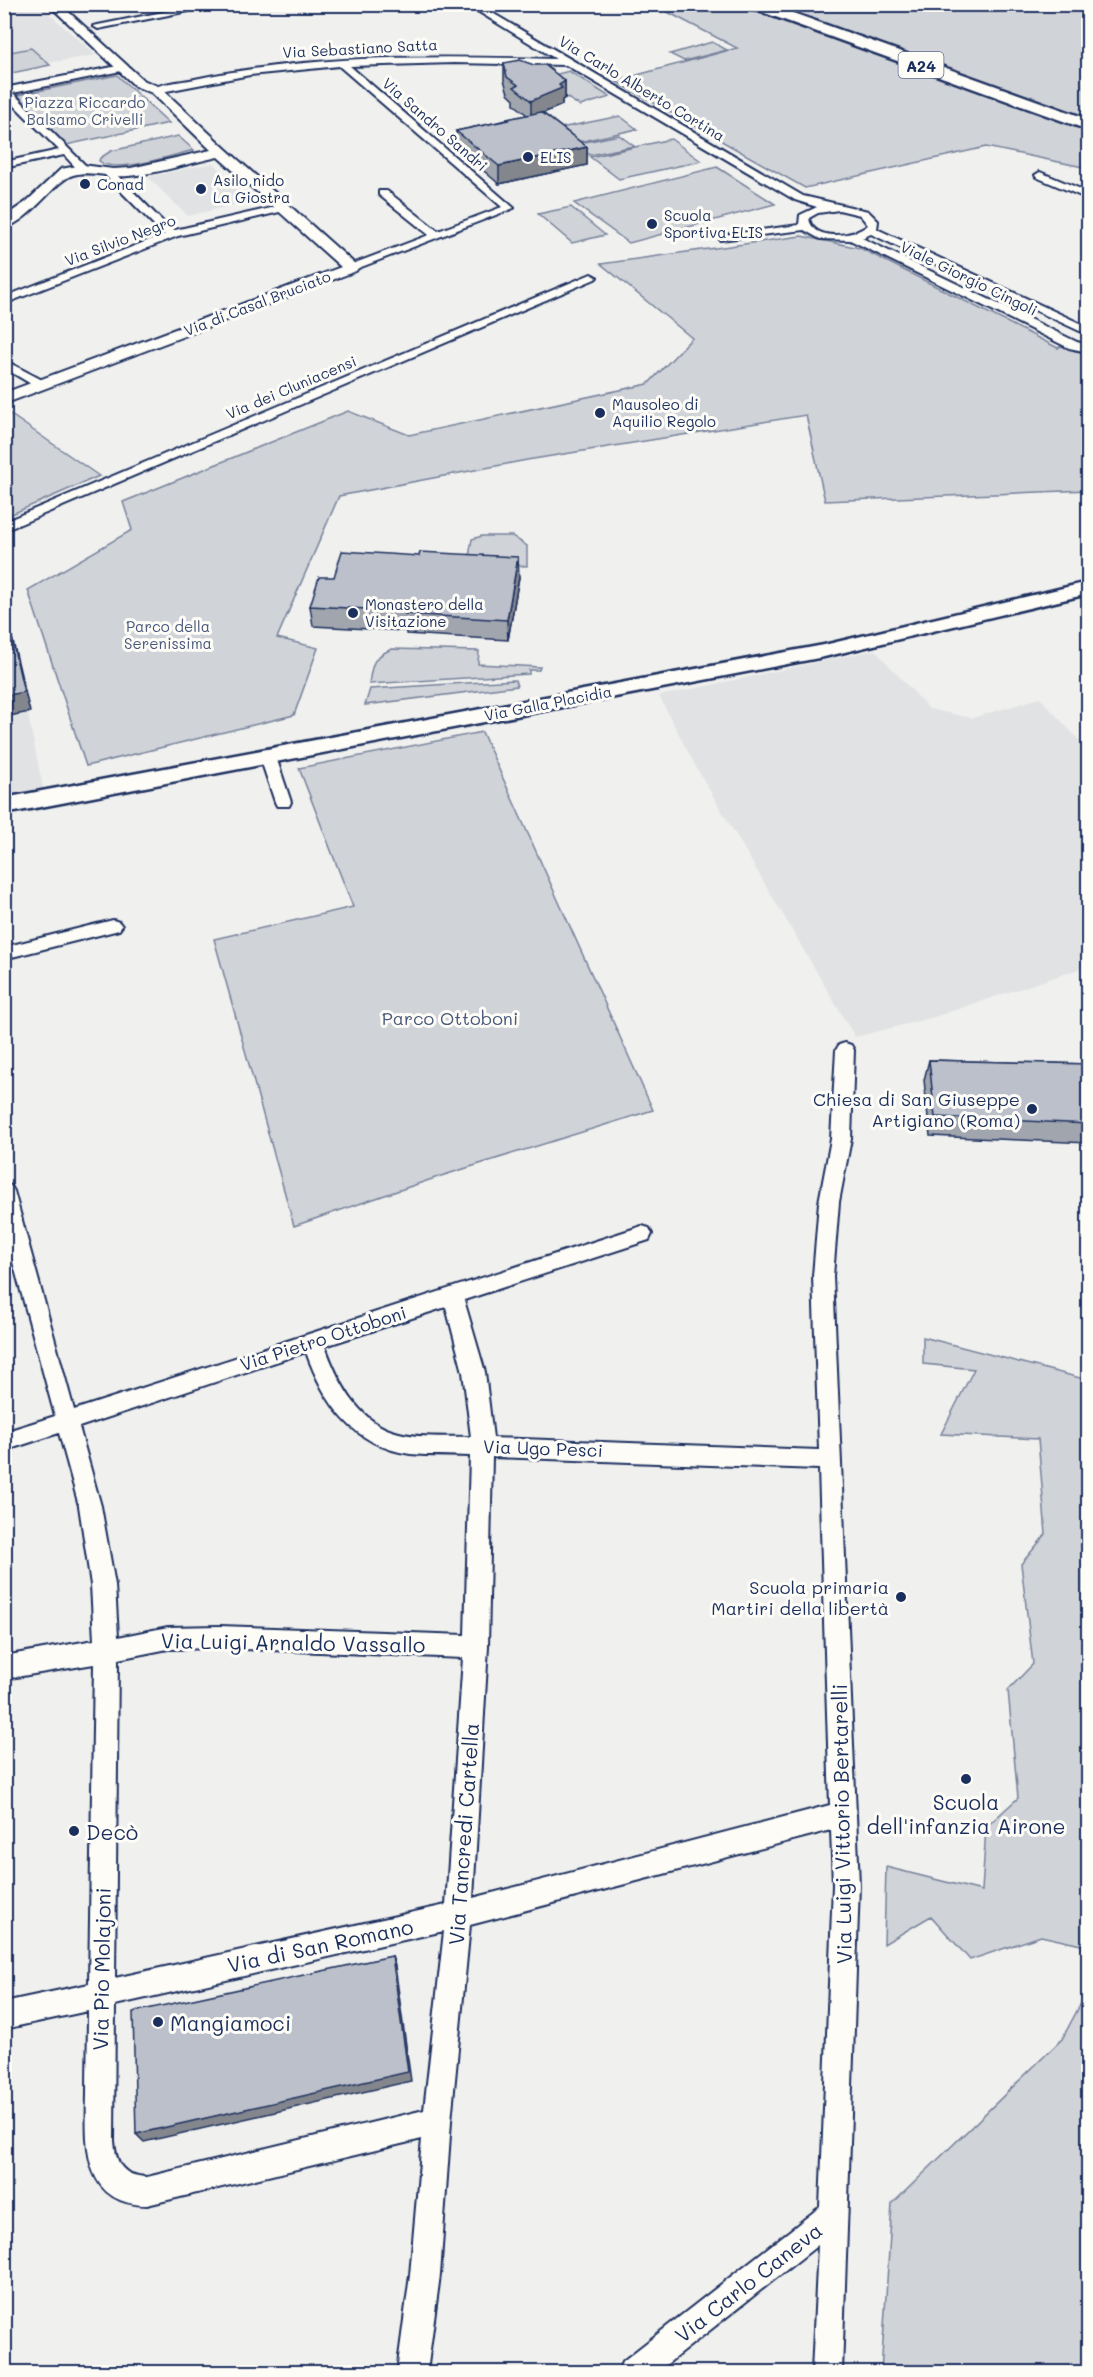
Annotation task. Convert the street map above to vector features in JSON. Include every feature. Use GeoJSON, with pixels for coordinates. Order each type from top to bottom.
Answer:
{"type":"FeatureCollection","features":[{"type":"Feature","properties":{"kind":"highway","name":"A24"},"geometry":{"type":"LineString","coordinates":[[753,4],[1089,125]]}},
{"type":"Feature","properties":{"kind":"highway","name":"A24"},"geometry":{"type":"LineString","coordinates":[[778,4],[1089,115]]}},
{"type":"Feature","properties":{"kind":"main road","name":"Via Galla Placidia"},"geometry":{"type":"LineString","coordinates":[[4,806],[867,642],[1089,588]]}},
{"type":"Feature","properties":{"kind":"street"},"geometry":{"type":"LineString","coordinates":[[53,4],[140,83],[156,90],[221,152],[351,268]]}},
{"type":"Feature","properties":{"kind":"street"},"geometry":{"type":"LineString","coordinates":[[132,20],[195,4]]}},
{"type":"Feature","properties":{"kind":"street"},"geometry":{"type":"LineString","coordinates":[[94,23],[132,20],[220,4]]}},
{"type":"Feature","properties":{"kind":"street","name":"Via Carlo Alberto Cortina"},"geometry":{"type":"LineString","coordinates":[[470,4],[799,198],[864,213],[873,222],[871,230]]}},
{"type":"Feature","properties":{"kind":"street"},"geometry":{"type":"LineString","coordinates":[[94,23],[113,39]]}},
{"type":"Feature","properties":{"kind":"street","name":"Via Sebastiano Satta"},"geometry":{"type":"LineString","coordinates":[[156,90],[261,70],[341,63],[437,58],[568,62]]}},
{"type":"Feature","properties":{"kind":"street","name":"Via Sandro Sandri"},"geometry":{"type":"LineString","coordinates":[[341,63],[509,208]]}},
{"type":"Feature","properties":{"kind":"street"},"geometry":{"type":"LineString","coordinates":[[5,90],[123,68]]}},
{"type":"Feature","properties":{"kind":"street"},"geometry":{"type":"LineString","coordinates":[[149,72],[157,79],[156,90]]}},
{"type":"Feature","properties":{"kind":"street"},"geometry":{"type":"LineString","coordinates":[[5,90],[82,169]]}},
{"type":"Feature","properties":{"kind":"street"},"geometry":{"type":"LineString","coordinates":[[4,165],[64,152]]}},
{"type":"Feature","properties":{"kind":"street"},"geometry":{"type":"LineString","coordinates":[[4,224],[31,205],[62,174],[82,169],[109,173],[131,172],[221,152]]}},
{"type":"Feature","properties":{"kind":"street"},"geometry":{"type":"LineString","coordinates":[[109,173],[163,228],[174,234]]}},
{"type":"Feature","properties":{"kind":"street"},"geometry":{"type":"LineString","coordinates":[[1040,175],[1089,196]]}},
{"type":"Feature","properties":{"kind":"street"},"geometry":{"type":"LineString","coordinates":[[383,193],[436,235]]}},
{"type":"Feature","properties":{"kind":"street","name":"Via Carlo Alberto Cortina"},"geometry":{"type":"LineString","coordinates":[[799,198],[809,213],[830,207]]}},
{"type":"Feature","properties":{"kind":"street","name":"Via Silvio Negro"},"geometry":{"type":"LineString","coordinates":[[163,228],[280,205]]}},
{"type":"Feature","properties":{"kind":"street","name":"Via Silvio Negro"},"geometry":{"type":"LineString","coordinates":[[4,301],[174,234],[280,205]]}},
{"type":"Feature","properties":{"kind":"street","name":"Via di Casal Bruciato"},"geometry":{"type":"LineString","coordinates":[[4,399],[509,208]]}},
{"type":"Feature","properties":{"kind":"street"},"geometry":{"type":"LineString","coordinates":[[809,213],[803,222],[806,227],[820,235],[852,237],[871,230],[1089,331]]}},
{"type":"Feature","properties":{"kind":"street"},"geometry":{"type":"LineString","coordinates":[[724,238],[806,227]]}},
{"type":"Feature","properties":{"kind":"street","name":"Viale Giorgio Cingoli"},"geometry":{"type":"LineString","coordinates":[[852,237],[1073,345],[1089,349]]}},
{"type":"Feature","properties":{"kind":"street"},"geometry":{"type":"LineString","coordinates":[[943,281],[963,273]]}},
{"type":"Feature","properties":{"kind":"street","name":"Via dei Cluniacensi"},"geometry":{"type":"LineString","coordinates":[[4,527],[591,277]]}},
{"type":"Feature","properties":{"kind":"street"},"geometry":{"type":"LineString","coordinates":[[1075,324],[1089,318]]}},
{"type":"Feature","properties":{"kind":"street"},"geometry":{"type":"LineString","coordinates":[[4,363],[42,385]]}},
{"type":"Feature","properties":{"kind":"street"},"geometry":{"type":"LineString","coordinates":[[268,757],[283,802]]}},
{"type":"Feature","properties":{"kind":"street"},"geometry":{"type":"LineString","coordinates":[[4,953],[113,926]]}},
{"type":"Feature","properties":{"kind":"street","name":"Via Luigi Vittorio Bertarelli"},"geometry":{"type":"LineString","coordinates":[[827,2373],[845,1942],[843,1814],[828,1460],[823,1276],[829,1202],[841,1139],[845,1050]]}},
{"type":"Feature","properties":{"kind":"street","name":"Via Pio Molajoni"},"geometry":{"type":"LineString","coordinates":[[4,1191],[69,1422],[90,1506],[103,1585],[106,1651],[100,2154],[108,2174],[122,2188],[130,2191],[147,2191],[437,2121]]}},
{"type":"Feature","properties":{"kind":"street","name":"Via Pietro Ottoboni"},"geometry":{"type":"LineString","coordinates":[[4,1442],[642,1234]]}},
{"type":"Feature","properties":{"kind":"street","name":"Via Tancredi Cartella"},"geometry":{"type":"LineString","coordinates":[[412,2373],[425,2275],[437,2121],[459,1915],[476,1647],[482,1445],[474,1372],[453,1296]]}},
{"type":"Feature","properties":{"kind":"street","name":"Via Ugo Pesci"},"geometry":{"type":"LineString","coordinates":[[313,1341],[339,1400],[351,1415],[371,1432],[400,1443],[828,1460]]}},
{"type":"Feature","properties":{"kind":"street","name":"Via Luigi Arnaldo Vassallo"},"geometry":{"type":"LineString","coordinates":[[4,1668],[106,1651],[146,1641],[208,1637],[476,1647]]}},
{"type":"Feature","properties":{"kind":"street","name":"Via di San Romano"},"geometry":{"type":"LineString","coordinates":[[4,2016],[459,1915],[843,1814]]}},
{"type":"Feature","properties":{"kind":"street","name":"Via Carlo Caneva"},"geometry":{"type":"LineString","coordinates":[[634,2373],[834,2214]]}},
{"type":"Feature","properties":{"kind":"shaded area"},"geometry":{"type":"Polygon","coordinates":[[[39,5],[96,55],[48,63],[50,65],[5,74],[4,10],[39,5]]]}},
{"type":"Feature","properties":{"kind":"shaded area","name":"Asilo nido La Giostra"},"geometry":{"type":"Polygon","coordinates":[[[213,163],[254,200],[188,216],[148,177],[213,163]]]}},
{"type":"Feature","properties":{"kind":"shaded area"},"geometry":{"type":"Polygon","coordinates":[[[7,612],[43,788],[5,798],[4,613],[7,612]]]}},
{"type":"Feature","properties":{"kind":"shaded area"},"geometry":{"type":"Polygon","coordinates":[[[875,650],[929,709],[972,718],[1040,698],[1088,750],[1088,966],[931,1018],[855,1037],[696,767],[659,696],[875,650]]]}},
{"type":"Feature","properties":{"kind":"green space"},"geometry":{"type":"Polygon","coordinates":[[[654,5],[1088,5],[1088,168],[986,147],[805,188],[615,81],[737,48],[654,5]]]}},
{"type":"Feature","properties":{"kind":"green space"},"geometry":{"type":"Polygon","coordinates":[[[712,42],[727,50],[684,61],[670,54],[712,42]]]}},
{"type":"Feature","properties":{"kind":"green space"},"geometry":{"type":"Polygon","coordinates":[[[31,48],[50,65],[12,73],[5,65],[5,53],[31,48]]]}},
{"type":"Feature","properties":{"kind":"green space"},"geometry":{"type":"Polygon","coordinates":[[[569,71],[610,97],[580,106],[552,88],[531,81],[569,71]]]}},
{"type":"Feature","properties":{"kind":"green space","name":"Piazza Riccardo Balsamo Crivelli"},"geometry":{"type":"Polygon","coordinates":[[[117,75],[169,123],[66,145],[18,95],[117,75]]]}},
{"type":"Feature","properties":{"kind":"green space"},"geometry":{"type":"Polygon","coordinates":[[[620,116],[637,129],[574,143],[556,129],[620,116]]]}},
{"type":"Feature","properties":{"kind":"green space"},"geometry":{"type":"Polygon","coordinates":[[[619,135],[634,146],[590,155],[575,144],[619,135]]]}},
{"type":"Feature","properties":{"kind":"green space"},"geometry":{"type":"Polygon","coordinates":[[[178,136],[194,150],[131,165],[107,165],[99,161],[111,151],[178,136]]]}},
{"type":"Feature","properties":{"kind":"green space","name":"Scuola Sportiva ELIS"},"geometry":{"type":"Polygon","coordinates":[[[671,139],[701,161],[619,179],[590,157],[671,139]]]}},
{"type":"Feature","properties":{"kind":"green space","name":"Scuola Sportiva ELIS"},"geometry":{"type":"Polygon","coordinates":[[[717,167],[775,204],[629,243],[574,203],[717,167]]]}},
{"type":"Feature","properties":{"kind":"green space"},"geometry":{"type":"Polygon","coordinates":[[[571,207],[605,235],[572,243],[538,214],[571,207]]]}},
{"type":"Feature","properties":{"kind":"green space","name":"Parco della Serenissima"},"geometry":{"type":"Polygon","coordinates":[[[801,236],[860,248],[1058,348],[1062,345],[1075,351],[1088,353],[1088,490],[825,501],[806,415],[527,460],[339,496],[277,638],[318,648],[294,715],[86,766],[28,590],[132,530],[123,502],[348,411],[409,435],[648,384],[692,338],[601,264],[801,236]]]}},
{"type":"Feature","properties":{"kind":"green space"},"geometry":{"type":"Polygon","coordinates":[[[4,410],[99,476],[5,517],[4,410]]]}},
{"type":"Feature","properties":{"kind":"green space"},"geometry":{"type":"Polygon","coordinates":[[[482,536],[512,536],[527,546],[527,566],[468,563],[472,539],[482,536]]]}},
{"type":"Feature","properties":{"kind":"green space"},"geometry":{"type":"Polygon","coordinates":[[[392,649],[479,651],[478,664],[540,667],[539,670],[529,670],[529,674],[369,684],[374,662],[380,655],[392,649]]]}},
{"type":"Feature","properties":{"kind":"green space"},"geometry":{"type":"Polygon","coordinates":[[[515,680],[517,686],[365,705],[370,689],[515,680]]]}},
{"type":"Feature","properties":{"kind":"green space","name":"Parco Ottoboni"},"geometry":{"type":"Polygon","coordinates":[[[482,732],[653,1110],[441,1176],[294,1226],[214,939],[353,907],[299,768],[482,732]]]}},
{"type":"Feature","properties":{"kind":"green space"},"geometry":{"type":"Polygon","coordinates":[[[923,1337],[1088,1380],[1088,1970],[1081,1945],[1041,1936],[970,1960],[931,1916],[884,1944],[886,1867],[982,1891],[986,1827],[1018,1798],[1008,1690],[1033,1664],[1021,1564],[1046,1534],[1038,1439],[941,1434],[974,1369],[923,1364],[923,1337]]]}},
{"type":"Feature","properties":{"kind":"green space"},"geometry":{"type":"Polygon","coordinates":[[[1088,1990],[1088,2372],[881,2372],[892,2204],[1062,2039],[1088,1990]]]}},
{"type":"Feature","properties":{"kind":"building"},"geometry":{"type":"Polygon","coordinates":[[[520,60],[534,65],[545,65],[565,81],[559,85],[562,88],[531,101],[514,87],[518,85],[507,77],[504,63],[520,60]]]}},
{"type":"Feature","properties":{"kind":"building"},"geometry":{"type":"Polygon","coordinates":[[[541,112],[587,147],[499,166],[456,131],[509,120],[507,119],[541,112]]]}},
{"type":"Feature","properties":{"kind":"building"},"geometry":{"type":"Polygon","coordinates":[[[342,551],[419,556],[420,552],[518,557],[507,620],[405,614],[406,611],[310,606],[319,577],[334,577],[342,551]]]}},
{"type":"Feature","properties":{"kind":"building"},"geometry":{"type":"Polygon","coordinates":[[[4,606],[24,692],[4,696],[4,606]]]}},
{"type":"Feature","properties":{"kind":"building"},"geometry":{"type":"Polygon","coordinates":[[[929,1060],[1089,1064],[1089,1124],[935,1117],[929,1060]]]}},
{"type":"Feature","properties":{"kind":"building"},"geometry":{"type":"Polygon","coordinates":[[[392,1956],[408,2072],[136,2134],[133,2012],[392,1956]]]}},
{"type":"Feature","properties":{"kind":"place","name":"ELIS"},"geometry":{"type":"Point","coordinates":[528,157]}},
{"type":"Feature","properties":{"kind":"place","name":"Conad"},"geometry":{"type":"Point","coordinates":[85,184]}},
{"type":"Feature","properties":{"kind":"place","name":"Asilo nido La Giostra"},"geometry":{"type":"Point","coordinates":[201,189]}},
{"type":"Feature","properties":{"kind":"place","name":"Scuola Sportiva ELIS"},"geometry":{"type":"Point","coordinates":[652,224]}},
{"type":"Feature","properties":{"kind":"place","name":"Mausoleo di Aquilio Regolo"},"geometry":{"type":"Point","coordinates":[600,413]}},
{"type":"Feature","properties":{"kind":"place","name":"Monastero della Visitazione"},"geometry":{"type":"Point","coordinates":[353,613]}},
{"type":"Feature","properties":{"kind":"place","name":"Chiesa di San Giuseppe Artigiano (Roma)"},"geometry":{"type":"Point","coordinates":[1032,1109]}},
{"type":"Feature","properties":{"kind":"place","name":"Scuola primaria Martiri della libertà"},"geometry":{"type":"Point","coordinates":[901,1597]}},
{"type":"Feature","properties":{"kind":"place","name":"Scuola dell'infanzia Airone"},"geometry":{"type":"Point","coordinates":[966,1779]}},
{"type":"Feature","properties":{"kind":"place","name":"Decò"},"geometry":{"type":"Point","coordinates":[74,1831]}},
{"type":"Feature","properties":{"kind":"place","name":"Mangiamoci"},"geometry":{"type":"Point","coordinates":[158,2022]}}]}
